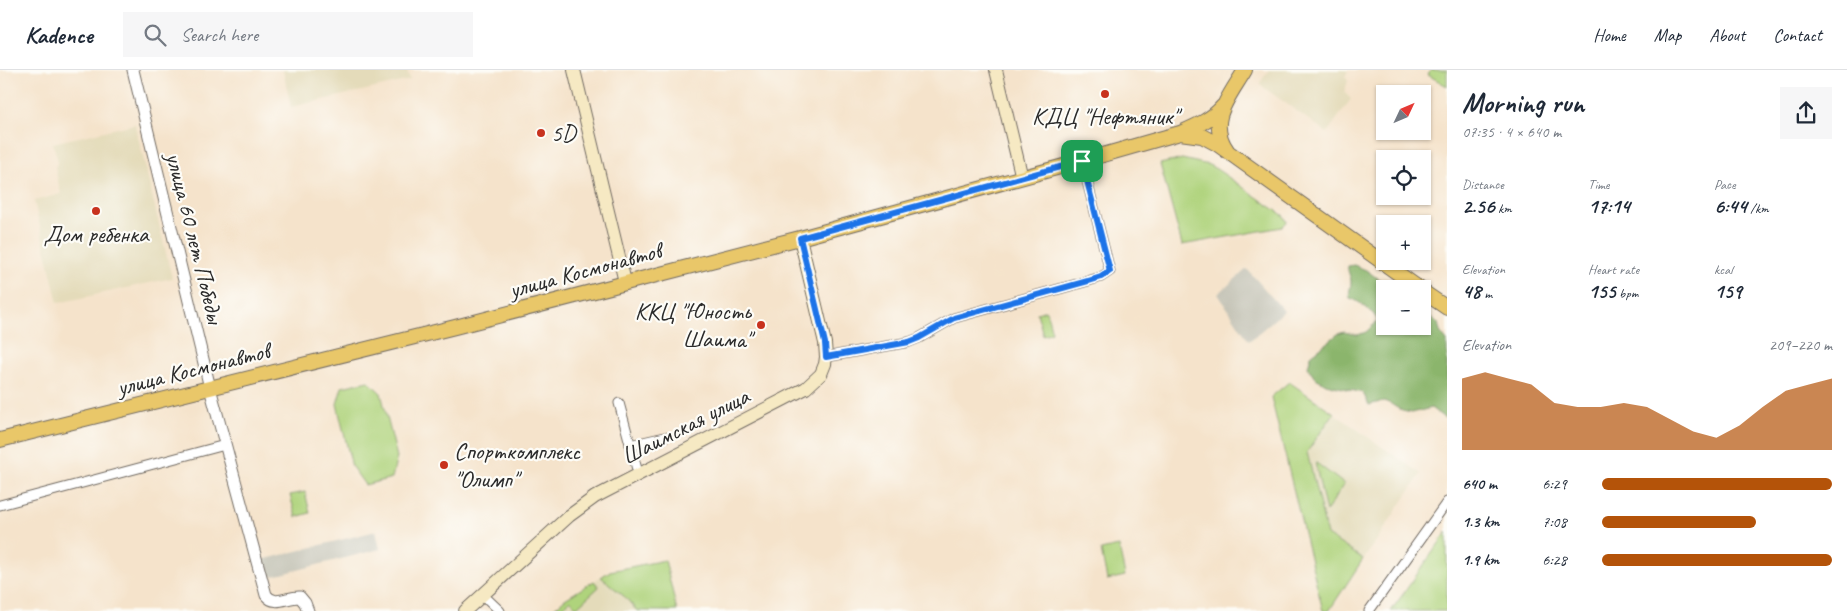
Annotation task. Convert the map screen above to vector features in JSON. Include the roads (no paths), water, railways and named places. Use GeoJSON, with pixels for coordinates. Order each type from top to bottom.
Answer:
{"type":"FeatureCollection","features":[{"type":"Feature","properties":{"kind":"main road"},"geometry":{"type":"LineString","coordinates":[[574,70],[625,282]]}},
{"type":"Feature","properties":{"kind":"main road"},"geometry":{"type":"LineString","coordinates":[[996,70],[1022,178]]}},
{"type":"Feature","properties":{"kind":"main road"},"geometry":{"type":"LineString","coordinates":[[1228,152],[1221,140],[1218,127],[1224,106],[1245,70]]}},
{"type":"Feature","properties":{"kind":"main road","name":"улица Космонавтов"},"geometry":{"type":"LineString","coordinates":[[0,440],[800,238],[1022,178],[1180,133],[1202,123],[1224,106]]}},
{"type":"Feature","properties":{"kind":"main road"},"geometry":{"type":"LineString","coordinates":[[1180,133],[1202,136],[1228,152],[1407,280]]}},
{"type":"Feature","properties":{"kind":"main road"},"geometry":{"type":"LineString","coordinates":[[800,238],[825,343],[826,357]]}},
{"type":"Feature","properties":{"kind":"main road"},"geometry":{"type":"LineString","coordinates":[[1431,297],[1447,308]]}},
{"type":"Feature","properties":{"kind":"main road","name":"Шаимская улица"},"geometry":{"type":"LineString","coordinates":[[464,611],[577,509],[638,473],[806,388],[821,374],[826,357]]}},
{"type":"Feature","properties":{"kind":"street","name":"улица 60 лет Победы"},"geometry":{"type":"LineString","coordinates":[[132,70],[210,388],[266,595],[272,601],[300,597],[306,603],[308,611]]}},
{"type":"Feature","properties":{"kind":"street"},"geometry":{"type":"LineString","coordinates":[[826,357],[909,342],[954,318],[1106,275],[1110,271],[1082,161]]}},
{"type":"Feature","properties":{"kind":"street"},"geometry":{"type":"LineString","coordinates":[[619,403],[638,473]]}},
{"type":"Feature","properties":{"kind":"street"},"geometry":{"type":"LineString","coordinates":[[630,445],[665,437]]}},
{"type":"Feature","properties":{"kind":"street"},"geometry":{"type":"LineString","coordinates":[[0,505],[225,445]]}},
{"type":"Feature","properties":{"kind":"street"},"geometry":{"type":"LineString","coordinates":[[1369,611],[1447,502]]}},
{"type":"Feature","properties":{"kind":"street"},"geometry":{"type":"LineString","coordinates":[[482,594],[500,611]]}},
{"type":"Feature","properties":{"kind":"place","name":"КДЦ \"Нефтяник\""},"geometry":{"type":"Point","coordinates":[1105,94]}},
{"type":"Feature","properties":{"kind":"place","name":"5D"},"geometry":{"type":"Point","coordinates":[541,133]}},
{"type":"Feature","properties":{"kind":"place","name":"Дом ребенка"},"geometry":{"type":"Point","coordinates":[96,211]}},
{"type":"Feature","properties":{"kind":"place","name":"ККЦ \"Юность Шаима\""},"geometry":{"type":"Point","coordinates":[761,325]}},
{"type":"Feature","properties":{"kind":"place","name":"Спорткомплекс \"Олимп\""},"geometry":{"type":"Point","coordinates":[444,465]}}]}
